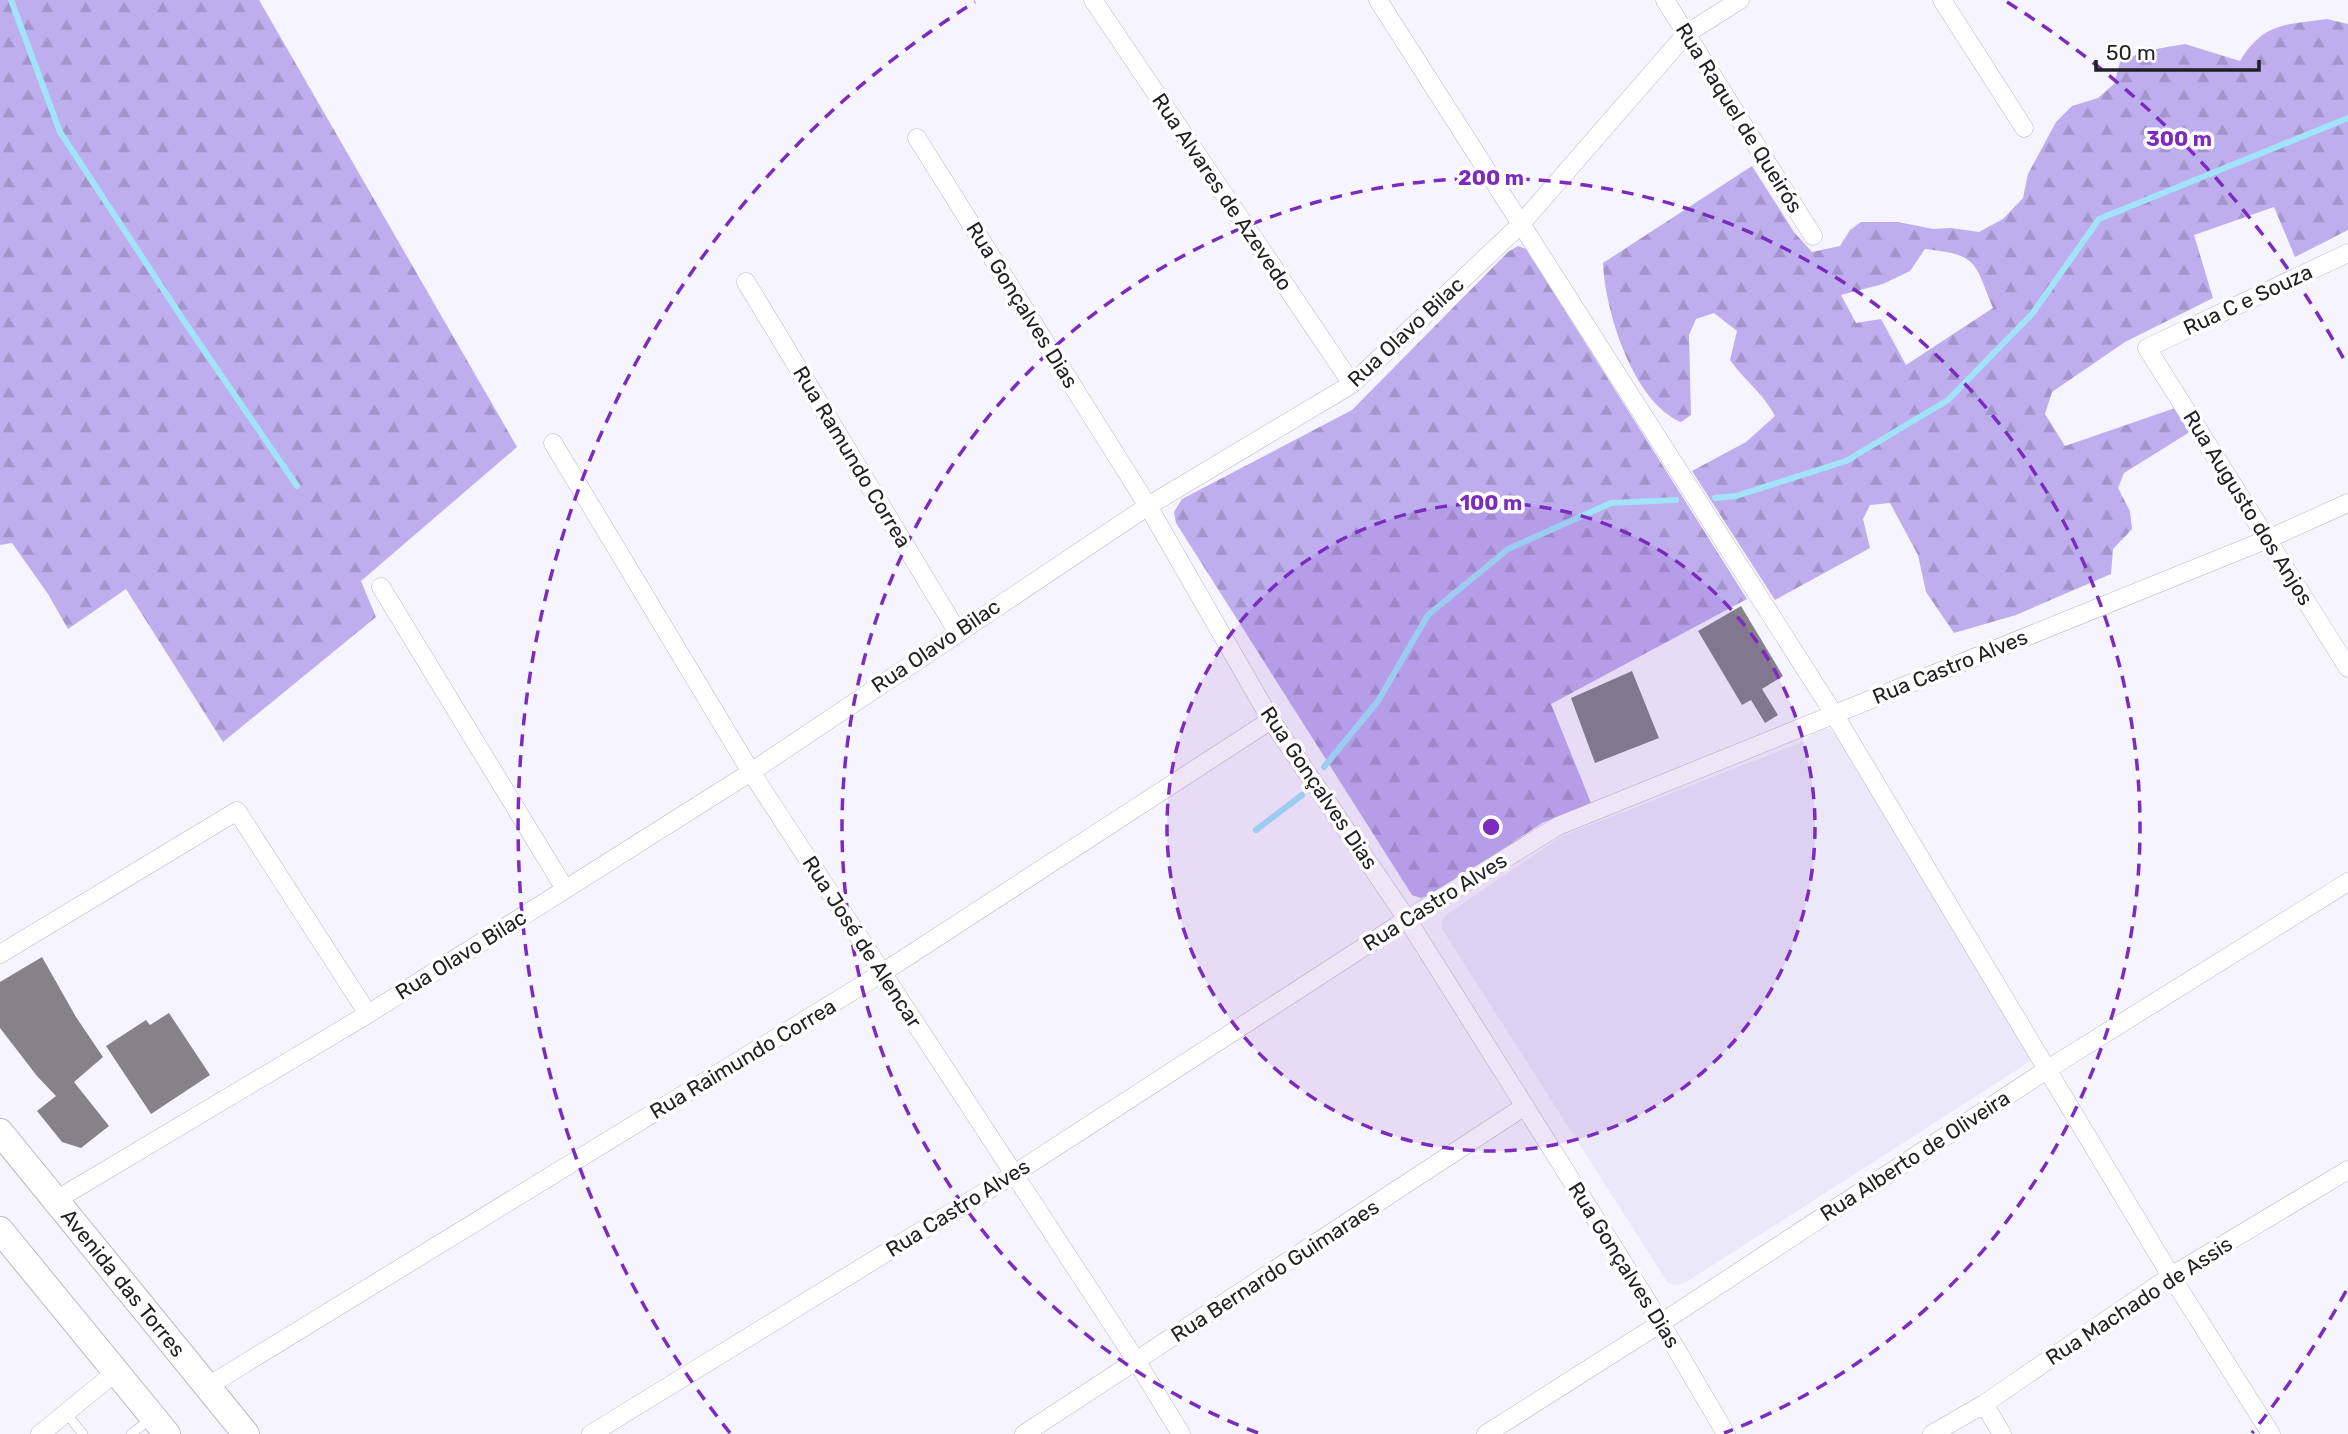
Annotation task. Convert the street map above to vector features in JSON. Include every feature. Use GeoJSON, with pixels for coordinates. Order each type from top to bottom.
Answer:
{"type":"FeatureCollection","features":[{"type":"Feature","properties":{"kind":"main road","name":"Avenida das Torres"},"geometry":{"type":"LineString","coordinates":[[0,1132],[246,1434]]}},
{"type":"Feature","properties":{"kind":"main road"},"geometry":{"type":"LineString","coordinates":[[0,1230],[160,1426]]}},
{"type":"Feature","properties":{"kind":"street","name":"Rua Alvares de Azevedo"},"geometry":{"type":"LineString","coordinates":[[1093,0],[1352,384]]}},
{"type":"Feature","properties":{"kind":"street"},"geometry":{"type":"LineString","coordinates":[[1378,0],[1834,714],[2171,1276],[2271,1434]]}},
{"type":"Feature","properties":{"kind":"street","name":"Rua Raquel de Queirós"},"geometry":{"type":"LineString","coordinates":[[1665,0],[1813,236]]}},
{"type":"Feature","properties":{"kind":"street","name":"Rua Olavo Bilac"},"geometry":{"type":"LineString","coordinates":[[56,1200],[368,1014],[751,772],[957,631],[1148,506],[1352,384],[1520,225],[1686,34],[1740,0]]}},
{"type":"Feature","properties":{"kind":"street"},"geometry":{"type":"LineString","coordinates":[[1942,0],[2024,128]]}},
{"type":"Feature","properties":{"kind":"street","name":"Rua Gonçalves Dias"},"geometry":{"type":"LineString","coordinates":[[917,138],[1148,506],[1271,720],[1407,919],[1661,1323],[1726,1434]]}},
{"type":"Feature","properties":{"kind":"street","name":"Rua C e Souza"},"geometry":{"type":"LineString","coordinates":[[2147,348],[2348,253]]}},
{"type":"Feature","properties":{"kind":"street","name":"Rua Ramundo Correa"},"geometry":{"type":"LineString","coordinates":[[746,282],[957,631]]}},
{"type":"Feature","properties":{"kind":"street","name":"Rua Augusto dos Anjos"},"geometry":{"type":"LineString","coordinates":[[2147,348],[2348,668]]}},
{"type":"Feature","properties":{"kind":"street","name":"Rua José de Alencar"},"geometry":{"type":"LineString","coordinates":[[553,443],[751,772],[1137,1362],[1181,1434]]}},
{"type":"Feature","properties":{"kind":"street","name":"Rua Castro Alves"},"geometry":{"type":"LineString","coordinates":[[591,1434],[1014,1174],[1407,919],[1558,826],[2269,539],[2348,503]]}},
{"type":"Feature","properties":{"kind":"street"},"geometry":{"type":"LineString","coordinates":[[381,587],[565,889]]}},
{"type":"Feature","properties":{"kind":"street","name":"Rua Raimundo Correa"},"geometry":{"type":"LineString","coordinates":[[208,1386],[882,974],[1271,720]]}},
{"type":"Feature","properties":{"kind":"street"},"geometry":{"type":"LineString","coordinates":[[0,954],[237,811],[368,1014]]}},
{"type":"Feature","properties":{"kind":"street","name":"Rua Alberto de Oliveira"},"geometry":{"type":"LineString","coordinates":[[1486,1434],[1661,1323],[2048,1069],[2348,882]]}},
{"type":"Feature","properties":{"kind":"street","name":"Rua Bernardo Guimaraes"},"geometry":{"type":"LineString","coordinates":[[1024,1434],[1525,1106]]}},
{"type":"Feature","properties":{"kind":"street","name":"Rua Machado de Assis"},"geometry":{"type":"LineString","coordinates":[[1932,1434],[1984,1404],[2171,1276],[2348,1170]]}},
{"type":"Feature","properties":{"kind":"street"},"geometry":{"type":"LineString","coordinates":[[40,1434],[116,1372]]}},
{"type":"Feature","properties":{"kind":"street"},"geometry":{"type":"LineString","coordinates":[[1984,1404],[2002,1434]]}},
{"type":"Feature","properties":{"kind":"lane"},"geometry":{"type":"LineString","coordinates":[[65,1413],[83,1434]]}},
{"type":"Feature","properties":{"kind":"lane"},"geometry":{"type":"LineString","coordinates":[[131,1434],[160,1426]]}},
{"type":"Feature","properties":{"kind":"shaded area"},"geometry":{"type":"Polygon","coordinates":[[[1822,727],[1830,729],[1838,738],[2034,1059],[1688,1281],[1678,1285],[1668,1283],[1442,929],[1442,921],[1446,915],[1562,836],[1800,743],[1822,727]]]}},
{"type":"Feature","properties":{"kind":"green space"},"geometry":{"type":"Polygon","coordinates":[[[0,0],[259,0],[517,447],[361,581],[376,617],[223,742],[126,589],[68,629],[48,594],[12,543],[0,545],[0,0]]]}},
{"type":"Feature","properties":{"kind":"green space"},"geometry":{"type":"Polygon","coordinates":[[[2327,19],[2348,24],[2348,230],[2295,257],[2274,207],[2194,235],[2213,298],[2125,342],[2052,392],[2045,414],[2065,446],[2178,407],[2193,430],[2124,473],[2118,488],[2130,511],[2132,529],[2113,549],[2111,574],[2016,615],[1954,633],[1926,592],[1918,555],[1890,503],[1870,505],[1863,519],[1870,548],[1775,600],[1692,471],[1746,442],[1775,416],[1765,400],[1730,360],[1737,331],[1714,313],[1696,319],[1689,335],[1691,415],[1681,422],[1664,411],[1636,376],[1616,329],[1609,305],[1603,263],[1752,166],[1794,232],[1812,252],[1840,246],[1850,230],[1861,222],[1898,222],[1933,229],[1951,228],[1979,232],[2003,219],[2023,198],[2028,174],[2056,122],[2072,106],[2098,98],[2114,84],[2120,62],[2145,51],[2185,44],[2240,61],[2249,48],[2267,32],[2288,25],[2327,19]],[[1925,249],[1910,271],[1883,284],[1841,295],[1856,323],[1881,319],[1906,365],[1993,308],[1982,280],[1972,264],[1965,258],[1925,249]]]}},
{"type":"Feature","properties":{"kind":"green space"},"geometry":{"type":"Polygon","coordinates":[[[1518,246],[1526,249],[1747,599],[1551,704],[1591,803],[1542,823],[1436,893],[1421,898],[1412,895],[1176,523],[1174,512],[1182,499],[1352,410],[1508,252],[1518,246]]]}},
{"type":"Feature","properties":{"kind":"building"},"geometry":{"type":"Polygon","coordinates":[[[1741,606],[1783,676],[1762,689],[1778,715],[1765,723],[1751,700],[1742,705],[1698,631],[1741,606]]]}},
{"type":"Feature","properties":{"kind":"building"},"geometry":{"type":"Polygon","coordinates":[[[1632,671],[1659,738],[1595,763],[1571,698],[1632,671]]]}},
{"type":"Feature","properties":{"kind":"building"},"geometry":{"type":"Polygon","coordinates":[[[42,957],[76,1017],[103,1057],[74,1082],[109,1126],[81,1148],[62,1142],[37,1111],[56,1096],[0,1028],[0,982],[42,957]]]}},
{"type":"Feature","properties":{"kind":"building"},"geometry":{"type":"Polygon","coordinates":[[[169,1013],[210,1075],[151,1114],[106,1046],[146,1020],[150,1025],[169,1013]]]}},
{"type":"Feature","properties":{"kind":"waterway"},"geometry":{"type":"LineString","coordinates":[[11,0],[60,132],[184,321],[297,486]]}},
{"type":"Feature","properties":{"kind":"waterway"},"geometry":{"type":"LineString","coordinates":[[1715,498],[1736,496],[1846,461],[1948,400],[2032,314],[2099,219],[2348,118]]}},
{"type":"Feature","properties":{"kind":"waterway"},"geometry":{"type":"LineString","coordinates":[[1324,767],[1378,701],[1428,615],[1508,549],[1611,503],[1676,500]]}},
{"type":"Feature","properties":{"kind":"waterway"},"geometry":{"type":"LineString","coordinates":[[1256,830],[1302,795]]}}]}
